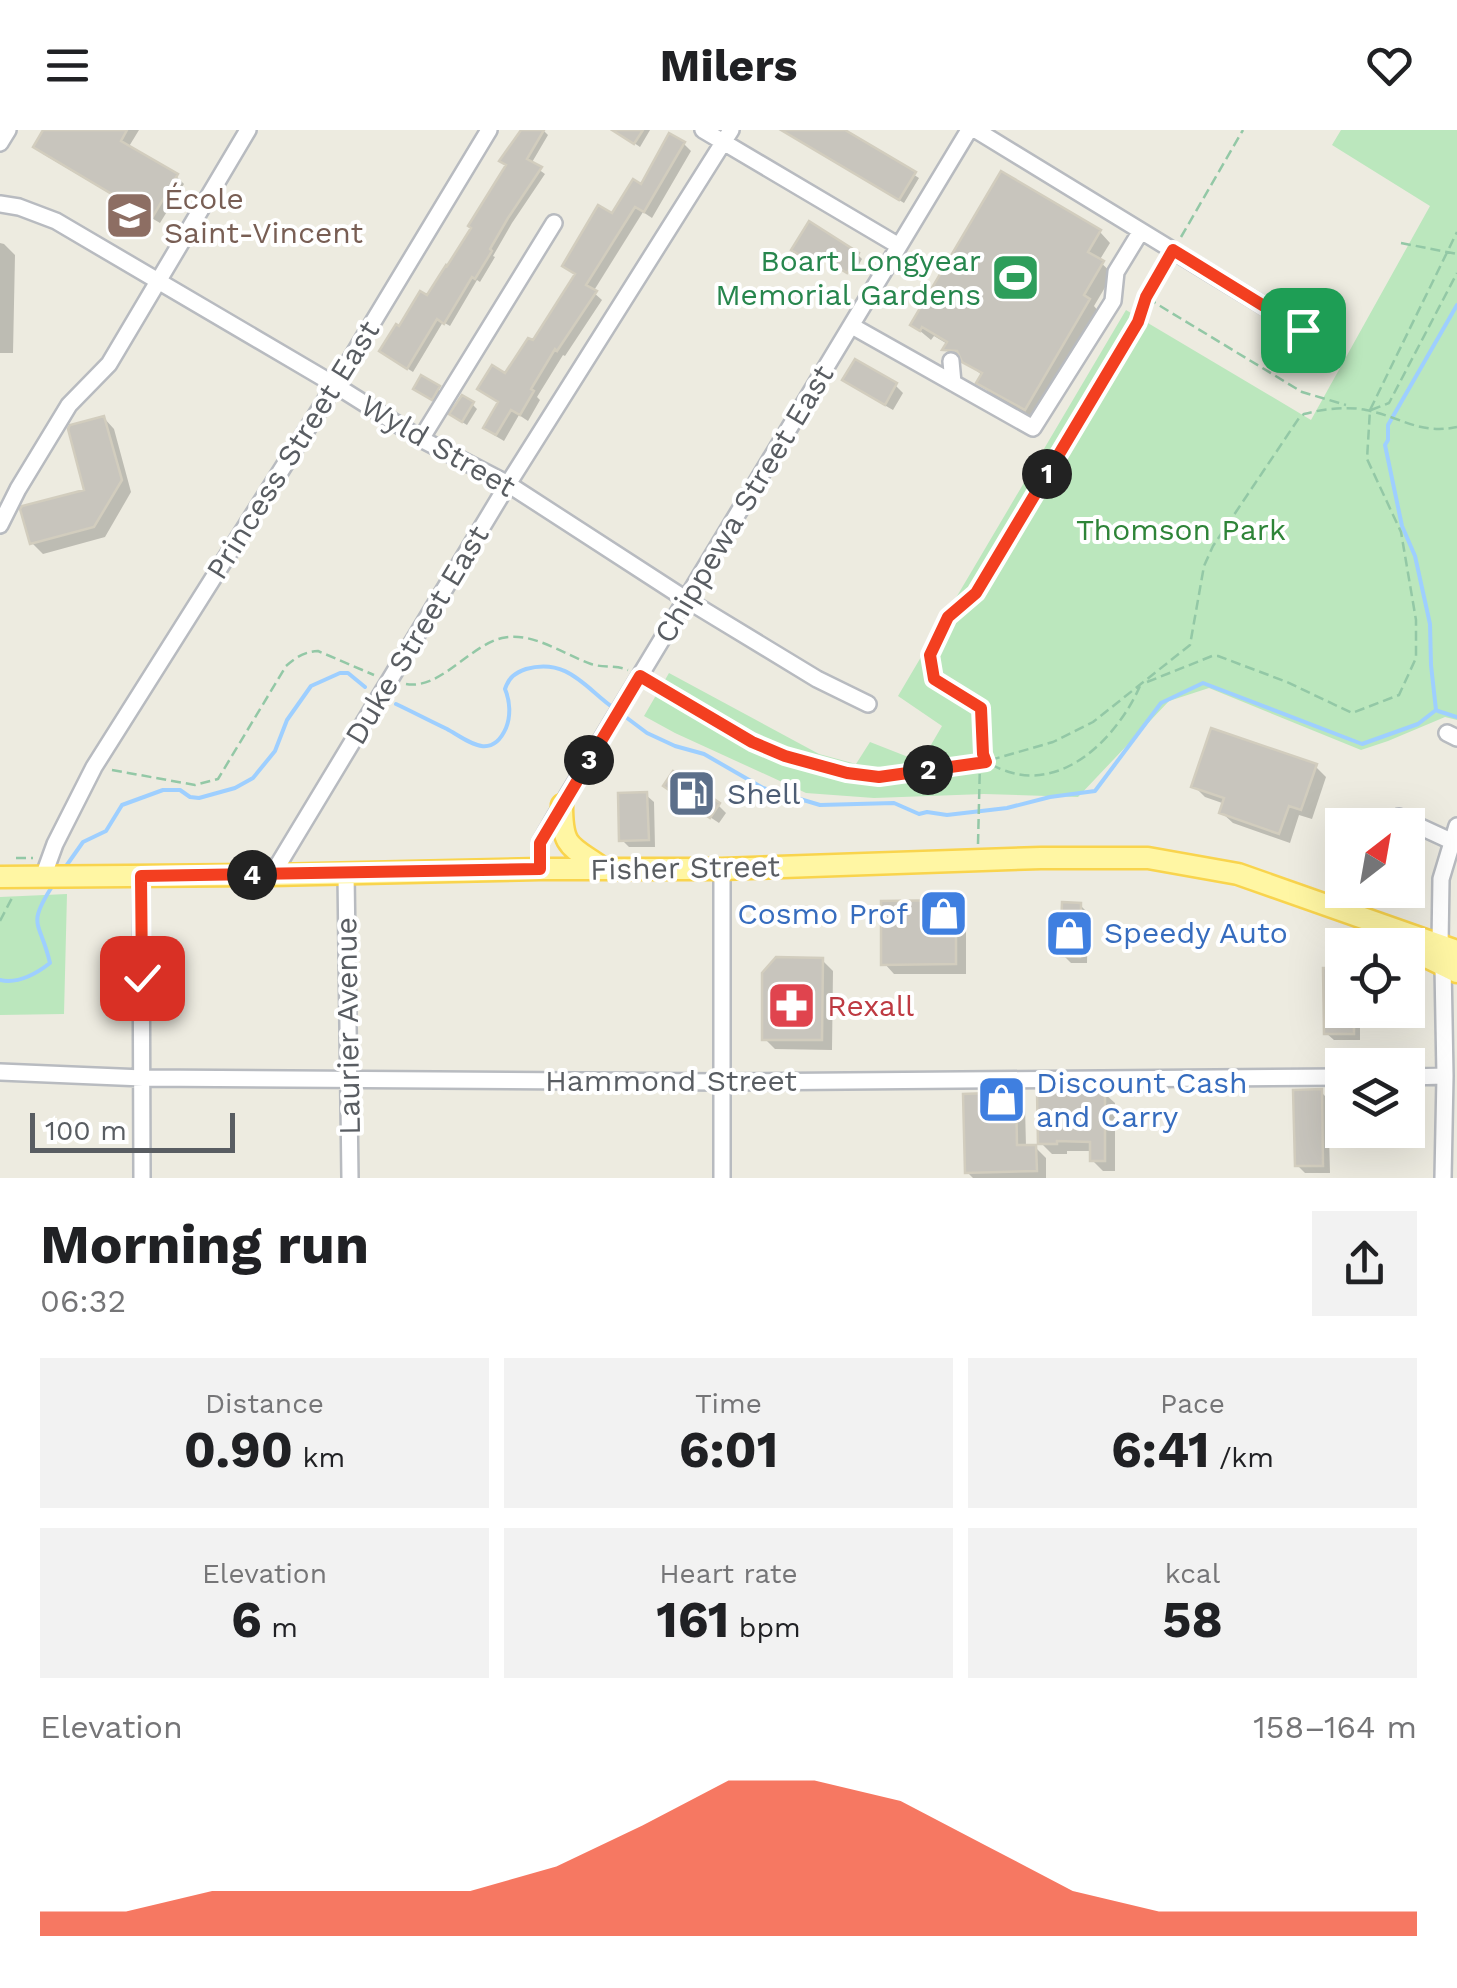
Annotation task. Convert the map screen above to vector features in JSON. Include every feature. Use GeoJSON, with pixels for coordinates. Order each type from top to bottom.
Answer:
{"type":"FeatureCollection","features":[{"type":"Feature","properties":{"kind":"main road"},"geometry":{"type":"LineString","coordinates":[[562,804],[562,829],[567,843],[604,869]]}},
{"type":"Feature","properties":{"kind":"main road","name":"Fisher Street"},"geometry":{"type":"LineString","coordinates":[[8,877],[45,871],[78,876],[272,875],[1148,858],[1238,874],[1450,958]]}},
{"type":"Feature","properties":{"kind":"main road","name":"Fisher Street"},"geometry":{"type":"LineString","coordinates":[[1305,898],[1366,928]]}},
{"type":"Feature","properties":{"kind":"main road","name":"Fisher Street"},"geometry":{"type":"LineString","coordinates":[[1425,952],[1450,958]]}},
{"type":"Feature","properties":{"kind":"street"},"geometry":{"type":"LineString","coordinates":[[0,144],[8,130]]}},
{"type":"Feature","properties":{"kind":"street"},"geometry":{"type":"LineString","coordinates":[[0,525],[70,405],[110,364],[248,130]]}},
{"type":"Feature","properties":{"kind":"street","name":"Princess Street East"},"geometry":{"type":"LineString","coordinates":[[45,871],[54,844],[94,767],[335,385],[489,130]]}},
{"type":"Feature","properties":{"kind":"street"},"geometry":{"type":"LineString","coordinates":[[704,130],[727,136],[899,246]]}},
{"type":"Feature","properties":{"kind":"street"},"geometry":{"type":"LineString","coordinates":[[972,130],[1303,330]]}},
{"type":"Feature","properties":{"kind":"street","name":"Chippewa Street East"},"geometry":{"type":"LineString","coordinates":[[540,869],[540,843],[562,804],[972,130]]}},
{"type":"Feature","properties":{"kind":"street","name":"Duke Street East"},"geometry":{"type":"LineString","coordinates":[[272,875],[508,484],[727,136]]}},
{"type":"Feature","properties":{"kind":"street","name":"Wyld Street"},"geometry":{"type":"LineString","coordinates":[[0,204],[56,222],[158,280],[421,440],[508,484],[817,679],[868,704]]}},
{"type":"Feature","properties":{"kind":"street"},"geometry":{"type":"LineString","coordinates":[[421,440],[554,223]]}},
{"type":"Feature","properties":{"kind":"street"},"geometry":{"type":"LineString","coordinates":[[852,326],[1033,428],[1113,301],[1116,272],[1141,230]]}},
{"type":"Feature","properties":{"kind":"street"},"geometry":{"type":"LineString","coordinates":[[952,360],[952,383]]}},
{"type":"Feature","properties":{"kind":"street"},"geometry":{"type":"LineString","coordinates":[[1425,824],[1454,833],[1441,879],[1450,958],[1443,1178]]}},
{"type":"Feature","properties":{"kind":"street"},"geometry":{"type":"LineString","coordinates":[[722,869],[722,1178]]}},
{"type":"Feature","properties":{"kind":"street","name":"Laurier Avenue"},"geometry":{"type":"LineString","coordinates":[[346,874],[350,1178]]}},
{"type":"Feature","properties":{"kind":"street"},"geometry":{"type":"LineString","coordinates":[[141,876],[142,1178]]}},
{"type":"Feature","properties":{"kind":"street","name":"Hammond Street"},"geometry":{"type":"LineString","coordinates":[[0,1072],[142,1078],[722,1082],[1325,1077]]}},
{"type":"Feature","properties":{"kind":"street"},"geometry":{"type":"LineString","coordinates":[[1425,1077],[1445,1076]]}},
{"type":"Feature","properties":{"kind":"path"},"geometry":{"type":"LineString","coordinates":[[1243,130],[1146,297],[1138,322],[976,593],[948,617],[930,655],[934,679],[981,708],[986,762],[1028,775],[1047,774],[1068,766],[1088,755],[1123,718],[1140,686],[1212,656],[1287,682],[1352,713],[1398,695],[1416,658],[1416,620],[1401,532],[1367,460],[1370,410],[1457,232]]}},
{"type":"Feature","properties":{"kind":"path"},"geometry":{"type":"LineString","coordinates":[[1401,243],[1457,254]]}},
{"type":"Feature","properties":{"kind":"path"},"geometry":{"type":"LineString","coordinates":[[1370,410],[1389,403],[1457,273]]}},
{"type":"Feature","properties":{"kind":"path"},"geometry":{"type":"LineString","coordinates":[[1146,297],[1302,392],[1430,431],[1456,428]]}},
{"type":"Feature","properties":{"kind":"path"},"geometry":{"type":"LineString","coordinates":[[94,767],[209,783],[218,778],[286,666],[295,658],[318,651],[388,680],[422,685],[501,638],[522,638],[592,664],[623,667],[752,742],[785,756],[847,773],[879,777],[986,762],[1053,742],[1094,722],[1190,645],[1204,566],[1299,418],[1309,412],[1351,407]]}},
{"type":"Feature","properties":{"kind":"path"},"geometry":{"type":"LineString","coordinates":[[979,823],[980,762]]}},
{"type":"Feature","properties":{"kind":"path"},"geometry":{"type":"LineString","coordinates":[[0,921],[13,897],[8,877],[15,858],[45,871]]}},
{"type":"Feature","properties":{"kind":"green space","name":"Thomson Park"},"geometry":{"type":"Polygon","coordinates":[[[1341,130],[1457,130],[1457,720],[1445,717],[1361,750],[1209,688],[1169,701],[1078,797],[984,794],[874,798],[806,793],[644,716],[669,673],[819,754],[856,764],[870,742],[921,762],[942,726],[898,696],[1126,310],[1311,420],[1430,206],[1332,145],[1341,130]]]}},
{"type":"Feature","properties":{"kind":"green space"},"geometry":{"type":"Polygon","coordinates":[[[67,894],[64,1014],[0,1015],[0,897],[67,894]]]}},
{"type":"Feature","properties":{"kind":"building"},"geometry":{"type":"Polygon","coordinates":[[[43,130],[127,130],[121,141],[178,174],[152,218],[33,147],[43,130]]]}},
{"type":"Feature","properties":{"kind":"building"},"geometry":{"type":"Polygon","coordinates":[[[521,130],[544,130],[527,159],[542,167],[475,279],[472,277],[444,324],[437,319],[407,369],[379,351],[420,291],[427,295],[447,266],[506,165],[499,161],[521,130]]]}},
{"type":"Feature","properties":{"kind":"building"},"geometry":{"type":"Polygon","coordinates":[[[612,130],[643,130],[634,144],[612,130]]]}},
{"type":"Feature","properties":{"kind":"building"},"geometry":{"type":"Polygon","coordinates":[[[781,130],[845,130],[916,172],[899,200],[781,130]]]}},
{"type":"Feature","properties":{"kind":"building"},"geometry":{"type":"Polygon","coordinates":[[[669,133],[685,142],[644,212],[635,207],[586,285],[597,291],[555,349],[520,415],[511,410],[496,435],[483,428],[498,402],[477,389],[492,365],[505,373],[528,338],[533,340],[575,274],[562,266],[598,205],[612,213],[633,179],[641,184],[669,133]]]}},
{"type":"Feature","properties":{"kind":"building","name":"Boart Longyear Memorial Gardens"},"geometry":{"type":"Polygon","coordinates":[[[1001,171],[1101,230],[1088,252],[1104,261],[1084,295],[1090,299],[1025,410],[976,383],[982,373],[962,362],[957,351],[942,350],[947,342],[922,327],[920,331],[910,325],[1001,171]]]}},
{"type":"Feature","properties":{"kind":"building"},"geometry":{"type":"Polygon","coordinates":[[[809,221],[859,253],[847,273],[816,254],[811,262],[791,250],[809,221]]]}},
{"type":"Feature","properties":{"kind":"building"},"geometry":{"type":"Polygon","coordinates":[[[855,359],[897,383],[885,405],[842,380],[855,359]]]}},
{"type":"Feature","properties":{"kind":"building"},"geometry":{"type":"Polygon","coordinates":[[[421,375],[440,386],[432,400],[413,389],[421,375]]]}},
{"type":"Feature","properties":{"kind":"building"},"geometry":{"type":"Polygon","coordinates":[[[462,395],[474,402],[462,422],[449,414],[462,395]]]}},
{"type":"Feature","properties":{"kind":"building"},"geometry":{"type":"Polygon","coordinates":[[[104,416],[122,480],[94,527],[30,544],[20,509],[84,490],[68,429],[70,425],[104,416]]]}},
{"type":"Feature","properties":{"kind":"building"},"geometry":{"type":"Polygon","coordinates":[[[1211,728],[1317,764],[1301,810],[1289,806],[1279,834],[1219,813],[1224,798],[1191,787],[1211,728]]]}},
{"type":"Feature","properties":{"kind":"building","name":"Shell"},"geometry":{"type":"Polygon","coordinates":[[[673,771],[720,803],[710,818],[663,786],[673,771]]]}},
{"type":"Feature","properties":{"kind":"building"},"geometry":{"type":"Polygon","coordinates":[[[647,792],[649,840],[619,841],[618,793],[647,792]]]}},
{"type":"Feature","properties":{"kind":"building"},"geometry":{"type":"Polygon","coordinates":[[[956,900],[956,964],[881,965],[881,901],[956,900]]]}},
{"type":"Feature","properties":{"kind":"building"},"geometry":{"type":"Polygon","coordinates":[[[1062,902],[1081,903],[1080,957],[1060,956],[1062,902]]]}},
{"type":"Feature","properties":{"kind":"building","name":"Rexall"},"geometry":{"type":"Polygon","coordinates":[[[776,957],[823,958],[822,1040],[762,1040],[762,973],[776,957]]]}},
{"type":"Feature","properties":{"kind":"building"},"geometry":{"type":"Polygon","coordinates":[[[1325,968],[1325,1028],[1354,1028],[1354,1034],[1324,1034],[1325,968]]]}},
{"type":"Feature","properties":{"kind":"building"},"geometry":{"type":"Polygon","coordinates":[[[1322,1089],[1323,1166],[1295,1166],[1293,1090],[1322,1089]]]}},
{"type":"Feature","properties":{"kind":"building"},"geometry":{"type":"Polygon","coordinates":[[[1105,1090],[1105,1161],[1090,1161],[1090,1142],[1038,1144],[1037,1091],[1105,1090]]]}},
{"type":"Feature","properties":{"kind":"building"},"geometry":{"type":"Polygon","coordinates":[[[1016,1092],[1017,1145],[1036,1145],[1037,1171],[965,1173],[963,1094],[1016,1092]]]}},
{"type":"Feature","properties":{"kind":"waterway"},"geometry":{"type":"LineString","coordinates":[[623,715],[647,733],[704,754],[763,788],[820,805],[894,803],[919,814],[947,815],[1095,791],[1161,703],[1203,683],[1362,744],[1418,724],[1436,710],[1430,624],[1415,556],[1402,526],[1385,445],[1388,425],[1457,305]]}},
{"type":"Feature","properties":{"kind":"waterway"},"geometry":{"type":"LineString","coordinates":[[396,704],[486,746],[500,738],[506,728],[508,681],[522,671],[541,666],[565,671],[615,709]]}},
{"type":"Feature","properties":{"kind":"waterway"},"geometry":{"type":"LineString","coordinates":[[64,869],[83,842],[106,831],[122,805],[163,790],[180,790],[199,798],[235,788],[253,778],[275,751],[287,720],[311,686],[348,673],[365,687]]}},
{"type":"Feature","properties":{"kind":"waterway"},"geometry":{"type":"LineString","coordinates":[[1438,711],[1457,717]]}},
{"type":"Feature","properties":{"kind":"waterway"},"geometry":{"type":"LineString","coordinates":[[0,980],[27,977],[50,963],[38,917],[53,885]]}},
{"type":"Feature","properties":{"kind":"place","name":"École Saint-Vincent"},"geometry":{"type":"Point","coordinates":[129,216]}},
{"type":"Feature","properties":{"kind":"place","name":"Boart Longyear Memorial Gardens"},"geometry":{"type":"Point","coordinates":[1016,278]}},
{"type":"Feature","properties":{"kind":"place","name":"Shell"},"geometry":{"type":"Point","coordinates":[692,794]}},
{"type":"Feature","properties":{"kind":"place","name":"Cosmo Prof"},"geometry":{"type":"Point","coordinates":[943,914]}},
{"type":"Feature","properties":{"kind":"place","name":"Speedy Auto"},"geometry":{"type":"Point","coordinates":[1069,933]}},
{"type":"Feature","properties":{"kind":"place","name":"Rexall"},"geometry":{"type":"Point","coordinates":[792,1006]}},
{"type":"Feature","properties":{"kind":"place","name":"Discount Cash and Carry"},"geometry":{"type":"Point","coordinates":[1001,1100]}},
{"type":"Feature","properties":{"kind":"route"},"geometry":{"type":"LineString","coordinates":[[142,978],[141,876],[540,869],[540,843],[640,676],[752,742],[785,756],[847,773],[879,777],[986,762],[981,708],[934,679],[930,655],[948,617],[976,593],[1138,322],[1146,297],[1173,250],[1303,330]]}}]}
